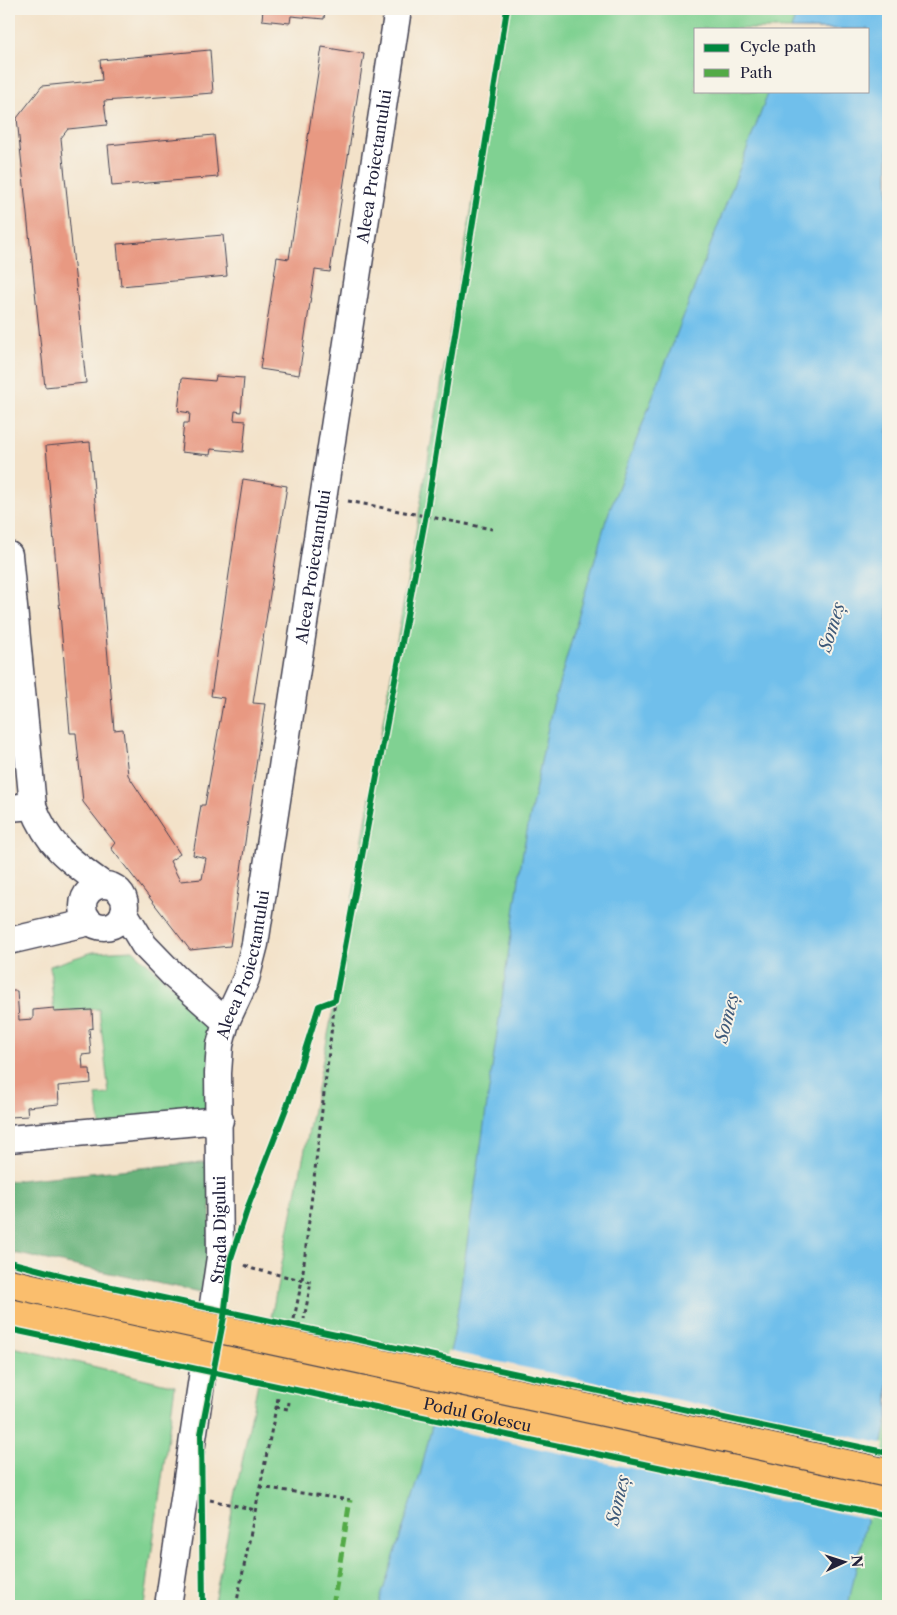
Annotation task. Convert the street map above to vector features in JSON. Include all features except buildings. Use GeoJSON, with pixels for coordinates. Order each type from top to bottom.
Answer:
{"type":"FeatureCollection","features":[{"type":"Feature","properties":{"kind":"main road","name":"Podul Golescu"},"geometry":{"type":"LineString","coordinates":[[9,1283],[888,1473]]}},
{"type":"Feature","properties":{"kind":"main road","name":"Podul Golescu"},"geometry":{"type":"LineString","coordinates":[[9,1313],[888,1503]]}},
{"type":"Feature","properties":{"kind":"street","name":"Aleea Proiectantului"},"geometry":{"type":"LineString","coordinates":[[220,1120],[218,1073],[220,1044],[226,1022],[246,980],[255,944],[398,9]]}},
{"type":"Feature","properties":{"kind":"street"},"geometry":{"type":"LineString","coordinates":[[9,555],[21,807],[40,825],[51,843],[65,858],[99,906],[144,945],[226,1022]]}},
{"type":"Feature","properties":{"kind":"street"},"geometry":{"type":"LineString","coordinates":[[9,941],[57,929],[99,906]]}},
{"type":"Feature","properties":{"kind":"street"},"geometry":{"type":"LineString","coordinates":[[9,1139],[220,1120]]}},
{"type":"Feature","properties":{"kind":"street","name":"Strada Digului"},"geometry":{"type":"LineString","coordinates":[[168,1606],[220,1257],[220,1120]]}},
{"type":"Feature","properties":{"kind":"path"},"geometry":{"type":"LineString","coordinates":[[323,497],[427,512],[492,529]]}},
{"type":"Feature","properties":{"kind":"path"},"geometry":{"type":"LineString","coordinates":[[424,524],[427,512]]}},
{"type":"Feature","properties":{"kind":"path"},"geometry":{"type":"LineString","coordinates":[[284,1323],[293,1326],[302,1280],[337,990]]}},
{"type":"Feature","properties":{"kind":"path"},"geometry":{"type":"LineString","coordinates":[[327,1003],[335,1000]]}},
{"type":"Feature","properties":{"kind":"path"},"geometry":{"type":"LineString","coordinates":[[238,1261],[253,1269],[302,1280]]}},
{"type":"Feature","properties":{"kind":"path"},"geometry":{"type":"LineString","coordinates":[[236,1606],[276,1407]]}},
{"type":"Feature","properties":{"kind":"path"},"geometry":{"type":"LineString","coordinates":[[260,1487],[350,1500]]}},
{"type":"Feature","properties":{"kind":"path"},"geometry":{"type":"LineString","coordinates":[[202,1499],[256,1510]]}},
{"type":"Feature","properties":{"kind":"green space"},"geometry":{"type":"Polygon","coordinates":[[[506,9],[888,9],[888,1606],[213,1606],[335,1000],[506,9]]]}},
{"type":"Feature","properties":{"kind":"green space"},"geometry":{"type":"Polygon","coordinates":[[[133,950],[212,1022],[211,1121],[101,1130],[96,1095],[109,1094],[99,1009],[54,1012],[50,966],[93,952],[133,950]]]}},
{"type":"Feature","properties":{"kind":"green space"},"geometry":{"type":"Polygon","coordinates":[[[211,1161],[210,1256],[205,1293],[9,1252],[9,1181],[211,1161]]]}},
{"type":"Feature","properties":{"kind":"green space"},"geometry":{"type":"Polygon","coordinates":[[[9,1346],[175,1386],[144,1606],[9,1606],[9,1346]]]}},
{"type":"Feature","properties":{"kind":"water","name":"Someș"},"geometry":{"type":"Polygon","coordinates":[[[798,9],[888,9],[888,1418],[848,1606],[378,1606],[420,1475],[454,1335],[523,851],[551,712],[606,520],[769,92],[870,92],[870,28],[791,28],[798,9]]]}},
{"type":"Feature","properties":{"kind":"pier"},"geometry":{"type":"Polygon","coordinates":[[[447,1351],[885,1444],[869,1519],[429,1425],[447,1351]]]}},
{"type":"Feature","properties":{"kind":"marked path"},"geometry":{"type":"LineString","coordinates":[[333,1606],[350,1500]]}},
{"type":"Feature","properties":{"kind":"cycle path"},"geometry":{"type":"LineString","coordinates":[[203,1606],[201,1434],[224,1317],[231,1258],[249,1204],[289,1101],[319,1006],[335,1000],[427,509],[507,9]]}},
{"type":"Feature","properties":{"kind":"cycle path"},"geometry":{"type":"LineString","coordinates":[[9,1262],[79,1280],[888,1453]]}},
{"type":"Feature","properties":{"kind":"cycle path"},"geometry":{"type":"LineString","coordinates":[[9,1329],[888,1516]]}}]}
